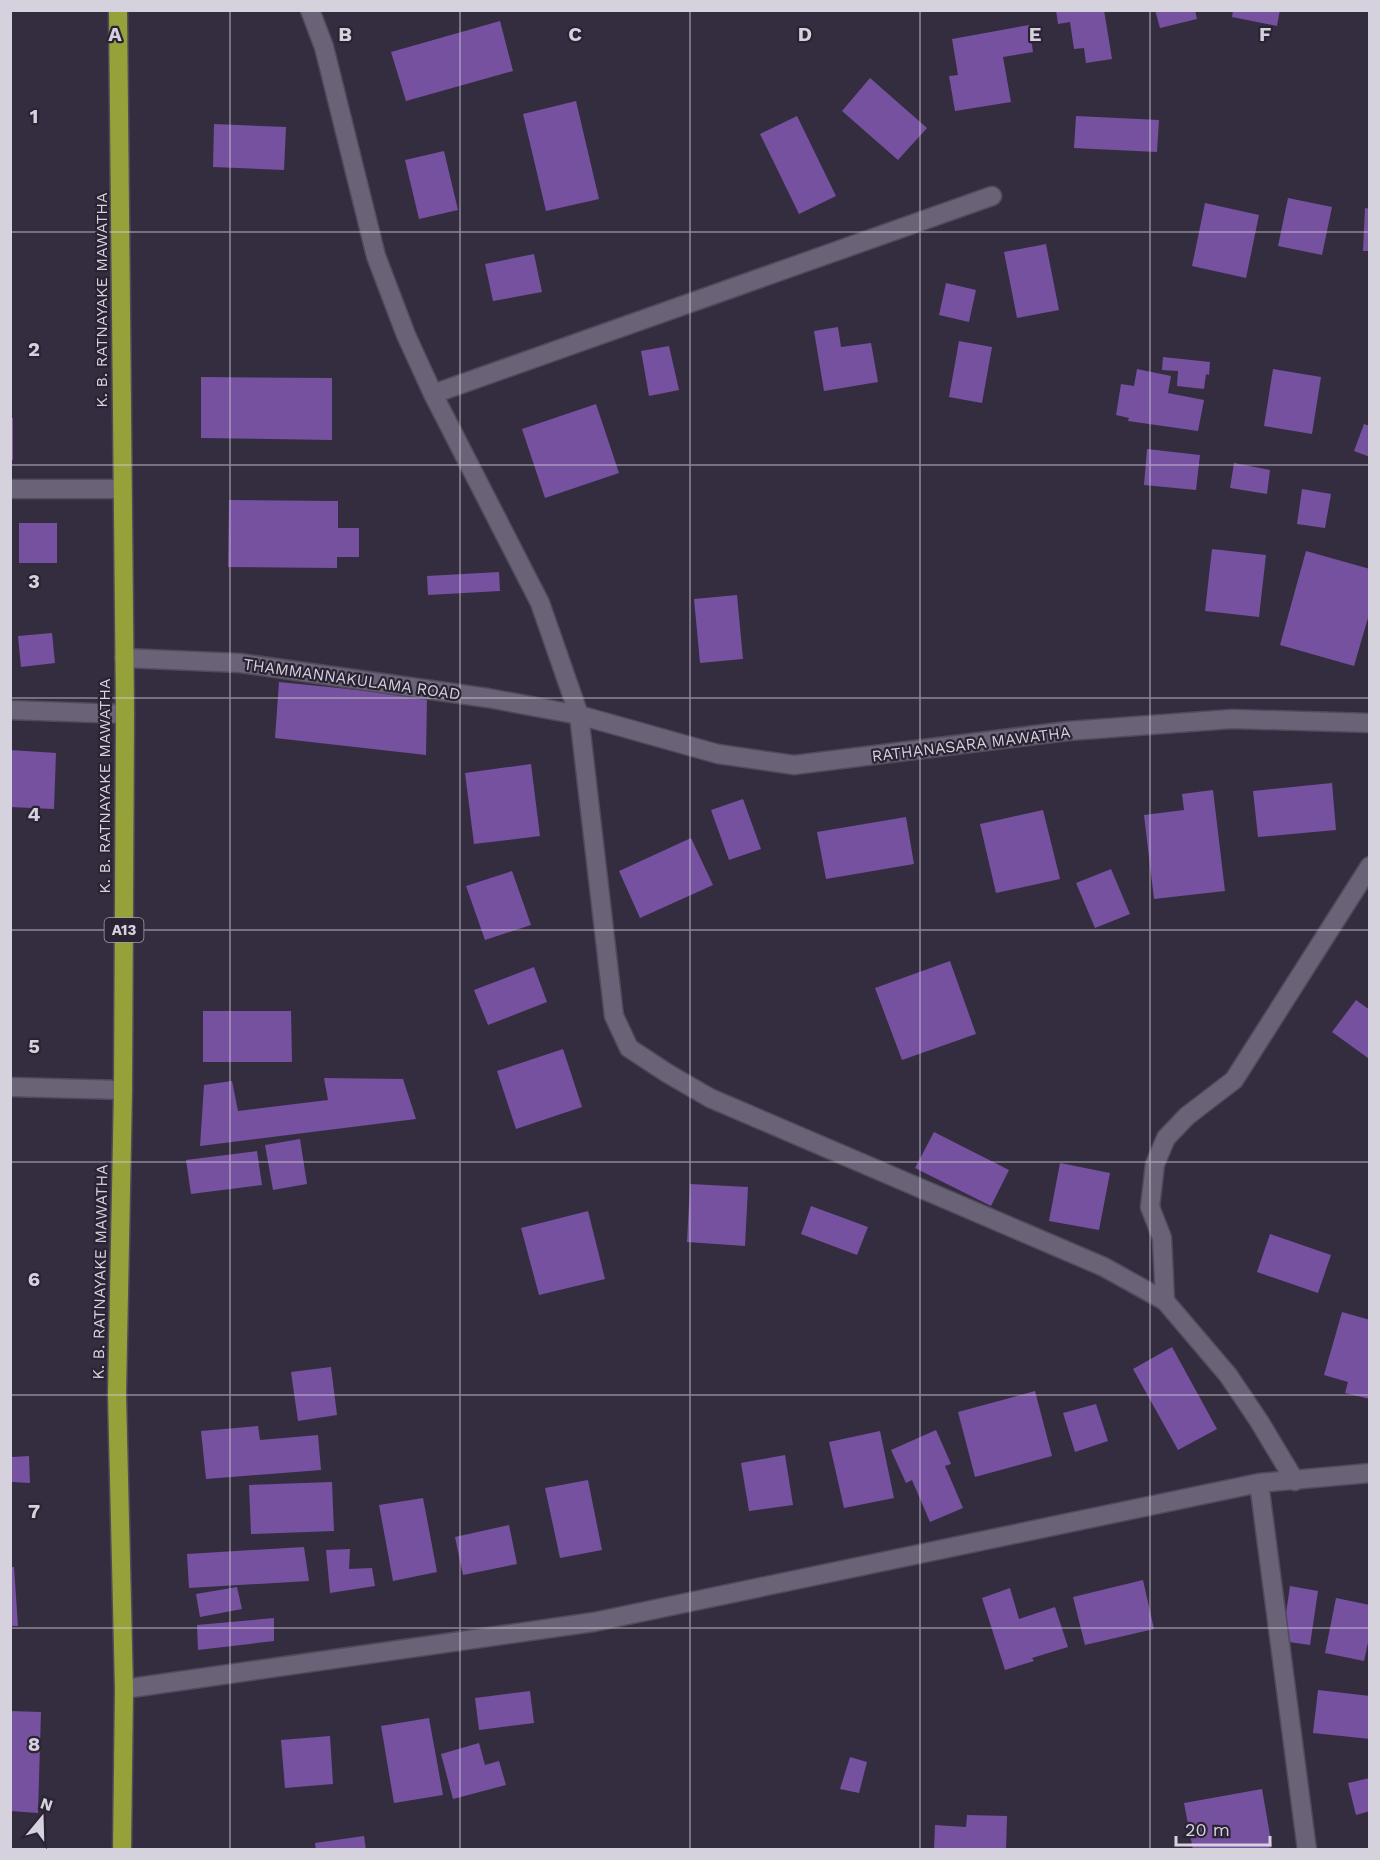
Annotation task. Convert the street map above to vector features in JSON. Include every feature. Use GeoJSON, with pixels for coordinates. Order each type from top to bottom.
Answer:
{"type":"FeatureCollection","features":[{"type":"Feature","properties":{"kind":"highway","name":"K. B. RATNAYAKE MAWATHA"},"geometry":{"type":"LineString","coordinates":[[118,10],[125,714],[123,1090],[117,1394],[124,1689],[122,1850]]}},
{"type":"Feature","properties":{"kind":"street"},"geometry":{"type":"LineString","coordinates":[[310,10],[324,47],[376,256],[406,335],[432,394],[540,603],[579,715],[614,1016],[629,1048],[710,1098],[1104,1267],[1165,1301],[1228,1375],[1295,1481]]}},
{"type":"Feature","properties":{"kind":"street"},"geometry":{"type":"LineString","coordinates":[[432,394],[992,196]]}},
{"type":"Feature","properties":{"kind":"street"},"geometry":{"type":"LineString","coordinates":[[10,489],[122,489]]}},
{"type":"Feature","properties":{"kind":"street","name":"THAMMANNAKULAMA ROAD"},"geometry":{"type":"LineString","coordinates":[[123,658],[240,663],[488,698],[579,715]]}},
{"type":"Feature","properties":{"kind":"street"},"geometry":{"type":"LineString","coordinates":[[10,710],[125,714]]}},
{"type":"Feature","properties":{"kind":"street","name":"RATHANASARA MAWATHA"},"geometry":{"type":"LineString","coordinates":[[579,715],[718,754],[794,765],[1091,729],[1232,719],[1370,723]]}},
{"type":"Feature","properties":{"kind":"street"},"geometry":{"type":"LineString","coordinates":[[1165,1301],[1162,1238],[1150,1207],[1155,1164],[1166,1138],[1187,1116],[1234,1080],[1370,866]]}},
{"type":"Feature","properties":{"kind":"street"},"geometry":{"type":"LineString","coordinates":[[10,1087],[123,1090]]}},
{"type":"Feature","properties":{"kind":"street"},"geometry":{"type":"LineString","coordinates":[[124,1689],[594,1622],[1259,1484],[1370,1473]]}},
{"type":"Feature","properties":{"kind":"street"},"geometry":{"type":"LineString","coordinates":[[1259,1484],[1307,1850]]}},
{"type":"Feature","properties":{"kind":"building"},"geometry":{"type":"Polygon","coordinates":[[[1056,10],[1104,10],[1112,59],[1086,63],[1084,48],[1074,49],[1070,22],[1058,24],[1056,10]]]}},
{"type":"Feature","properties":{"kind":"building"},"geometry":{"type":"Polygon","coordinates":[[[1155,10],[1195,10],[1197,19],[1160,28],[1155,10]]]}},
{"type":"Feature","properties":{"kind":"building"},"geometry":{"type":"Polygon","coordinates":[[[1233,10],[1280,10],[1277,26],[1232,17],[1233,10]]]}},
{"type":"Feature","properties":{"kind":"building"},"geometry":{"type":"Polygon","coordinates":[[[500,21],[513,71],[406,101],[391,52],[500,21]]]}},
{"type":"Feature","properties":{"kind":"building"},"geometry":{"type":"Polygon","coordinates":[[[1029,25],[1033,52],[1003,57],[1011,102],[955,111],[949,76],[958,75],[952,39],[1029,25]]]}},
{"type":"Feature","properties":{"kind":"building"},"geometry":{"type":"Polygon","coordinates":[[[870,78],[927,128],[898,160],[842,111],[870,78]]]}},
{"type":"Feature","properties":{"kind":"building"},"geometry":{"type":"Polygon","coordinates":[[[576,101],[599,199],[546,211],[523,114],[576,101]]]}},
{"type":"Feature","properties":{"kind":"building"},"geometry":{"type":"Polygon","coordinates":[[[797,116],[836,196],[799,214],[760,134],[797,116]]]}},
{"type":"Feature","properties":{"kind":"building"},"geometry":{"type":"Polygon","coordinates":[[[1076,116],[1159,120],[1157,152],[1074,148],[1076,116]]]}},
{"type":"Feature","properties":{"kind":"building"},"geometry":{"type":"Polygon","coordinates":[[[214,124],[286,127],[284,170],[213,167],[214,124]]]}},
{"type":"Feature","properties":{"kind":"building"},"geometry":{"type":"Polygon","coordinates":[[[444,151],[458,210],[419,219],[405,160],[444,151]]]}},
{"type":"Feature","properties":{"kind":"building"},"geometry":{"type":"Polygon","coordinates":[[[1288,198],[1332,207],[1322,255],[1278,246],[1288,198]]]}},
{"type":"Feature","properties":{"kind":"building"},"geometry":{"type":"Polygon","coordinates":[[[1205,203],[1259,215],[1246,278],[1192,266],[1205,203]]]}},
{"type":"Feature","properties":{"kind":"building"},"geometry":{"type":"Polygon","coordinates":[[[1365,208],[1370,209],[1370,251],[1363,251],[1365,208]]]}},
{"type":"Feature","properties":{"kind":"building"},"geometry":{"type":"Polygon","coordinates":[[[1046,244],[1059,310],[1017,318],[1004,252],[1046,244]]]}},
{"type":"Feature","properties":{"kind":"building"},"geometry":{"type":"Polygon","coordinates":[[[534,254],[542,292],[493,301],[485,264],[534,254]]]}},
{"type":"Feature","properties":{"kind":"building"},"geometry":{"type":"Polygon","coordinates":[[[946,283],[976,290],[969,322],[939,315],[946,283]]]}},
{"type":"Feature","properties":{"kind":"building"},"geometry":{"type":"Polygon","coordinates":[[[838,327],[841,347],[871,343],[878,382],[824,391],[814,331],[838,327]]]}},
{"type":"Feature","properties":{"kind":"building"},"geometry":{"type":"Polygon","coordinates":[[[959,341],[992,347],[982,403],[949,397],[959,341]]]}},
{"type":"Feature","properties":{"kind":"building"},"geometry":{"type":"Polygon","coordinates":[[[669,346],[679,390],[649,396],[641,351],[669,346]]]}},
{"type":"Feature","properties":{"kind":"building"},"geometry":{"type":"Polygon","coordinates":[[[1163,357],[1210,362],[1209,375],[1206,374],[1204,389],[1177,386],[1178,371],[1162,370],[1163,357]]]}},
{"type":"Feature","properties":{"kind":"building"},"geometry":{"type":"Polygon","coordinates":[[[1137,369],[1171,376],[1168,393],[1204,400],[1198,431],[1128,421],[1129,418],[1116,415],[1121,384],[1134,386],[1137,369]]]}},
{"type":"Feature","properties":{"kind":"building"},"geometry":{"type":"Polygon","coordinates":[[[1273,369],[1321,377],[1312,434],[1264,426],[1273,369]]]}},
{"type":"Feature","properties":{"kind":"building"},"geometry":{"type":"Polygon","coordinates":[[[201,377],[332,378],[332,440],[201,438],[201,377]]]}},
{"type":"Feature","properties":{"kind":"building"},"geometry":{"type":"Polygon","coordinates":[[[596,404],[619,473],[545,498],[522,429],[596,404]]]}},
{"type":"Feature","properties":{"kind":"building"},"geometry":{"type":"Polygon","coordinates":[[[10,418],[13,418],[13,460],[10,460],[10,418]]]}},
{"type":"Feature","properties":{"kind":"building"},"geometry":{"type":"Polygon","coordinates":[[[1364,424],[1370,426],[1370,457],[1354,451],[1364,424]]]}},
{"type":"Feature","properties":{"kind":"building"},"geometry":{"type":"Polygon","coordinates":[[[1147,449],[1200,455],[1196,490],[1144,485],[1147,449]]]}},
{"type":"Feature","properties":{"kind":"building"},"geometry":{"type":"Polygon","coordinates":[[[1234,463],[1270,470],[1267,494],[1230,488],[1234,463]]]}},
{"type":"Feature","properties":{"kind":"building"},"geometry":{"type":"Polygon","coordinates":[[[1302,489],[1331,494],[1325,528],[1297,524],[1302,489]]]}},
{"type":"Feature","properties":{"kind":"building"},"geometry":{"type":"Polygon","coordinates":[[[229,500],[338,501],[338,528],[359,528],[359,557],[337,557],[337,568],[228,567],[229,500]]]}},
{"type":"Feature","properties":{"kind":"building"},"geometry":{"type":"Polygon","coordinates":[[[19,523],[57,523],[57,563],[19,563],[19,523]]]}},
{"type":"Feature","properties":{"kind":"building"},"geometry":{"type":"Polygon","coordinates":[[[1212,549],[1266,555],[1259,617],[1205,611],[1212,549]]]}},
{"type":"Feature","properties":{"kind":"building"},"geometry":{"type":"Polygon","coordinates":[[[1306,551],[1370,569],[1370,611],[1354,666],[1280,645],[1306,551]]]}},
{"type":"Feature","properties":{"kind":"building"},"geometry":{"type":"Polygon","coordinates":[[[499,572],[500,591],[428,595],[427,576],[499,572]]]}},
{"type":"Feature","properties":{"kind":"building"},"geometry":{"type":"Polygon","coordinates":[[[737,595],[743,659],[700,663],[694,599],[737,595]]]}},
{"type":"Feature","properties":{"kind":"building"},"geometry":{"type":"Polygon","coordinates":[[[52,633],[55,663],[21,667],[18,636],[52,633]]]}},
{"type":"Feature","properties":{"kind":"building"},"geometry":{"type":"Polygon","coordinates":[[[279,682],[427,697],[426,755],[275,738],[279,682]]]}},
{"type":"Feature","properties":{"kind":"building"},"geometry":{"type":"Polygon","coordinates":[[[10,750],[56,753],[54,809],[10,807],[10,750]]]}},
{"type":"Feature","properties":{"kind":"building"},"geometry":{"type":"Polygon","coordinates":[[[531,764],[540,836],[474,844],[465,773],[531,764]]]}},
{"type":"Feature","properties":{"kind":"building"},"geometry":{"type":"Polygon","coordinates":[[[1332,783],[1336,830],[1258,837],[1253,791],[1332,783]]]}},
{"type":"Feature","properties":{"kind":"building"},"geometry":{"type":"Polygon","coordinates":[[[1213,790],[1225,891],[1154,899],[1144,815],[1184,810],[1182,794],[1213,790]]]}},
{"type":"Feature","properties":{"kind":"building"},"geometry":{"type":"Polygon","coordinates":[[[743,799],[761,849],[729,860],[711,810],[743,799]]]}},
{"type":"Feature","properties":{"kind":"building"},"geometry":{"type":"Polygon","coordinates":[[[1043,810],[1060,879],[996,893],[980,824],[1043,810]]]}},
{"type":"Feature","properties":{"kind":"building"},"geometry":{"type":"Polygon","coordinates":[[[906,817],[914,864],[826,879],[817,832],[906,817]]]}},
{"type":"Feature","properties":{"kind":"building"},"geometry":{"type":"Polygon","coordinates":[[[691,838],[713,885],[640,918],[619,871],[691,838]]]}},
{"type":"Feature","properties":{"kind":"building"},"geometry":{"type":"Polygon","coordinates":[[[1111,869],[1130,914],[1095,928],[1076,883],[1111,869]]]}},
{"type":"Feature","properties":{"kind":"building"},"geometry":{"type":"Polygon","coordinates":[[[512,871],[531,925],[485,940],[466,886],[512,871]]]}},
{"type":"Feature","properties":{"kind":"building"},"geometry":{"type":"Polygon","coordinates":[[[950,961],[976,1034],[902,1060],[875,988],[950,961]]]}},
{"type":"Feature","properties":{"kind":"building"},"geometry":{"type":"Polygon","coordinates":[[[534,967],[547,1002],[488,1025],[474,990],[534,967]]]}},
{"type":"Feature","properties":{"kind":"building"},"geometry":{"type":"Polygon","coordinates":[[[1356,1000],[1370,1010],[1368,1058],[1332,1032],[1356,1000]]]}},
{"type":"Feature","properties":{"kind":"building"},"geometry":{"type":"Polygon","coordinates":[[[203,1011],[291,1011],[292,1062],[203,1062],[203,1011]]]}},
{"type":"Feature","properties":{"kind":"building"},"geometry":{"type":"Polygon","coordinates":[[[563,1049],[582,1107],[516,1129],[497,1071],[563,1049]]]}},
{"type":"Feature","properties":{"kind":"building"},"geometry":{"type":"Polygon","coordinates":[[[324,1078],[403,1079],[416,1119],[200,1146],[204,1085],[232,1081],[238,1111],[328,1100],[324,1078]]]}},
{"type":"Feature","properties":{"kind":"building"},"geometry":{"type":"Polygon","coordinates":[[[934,1132],[1009,1170],[991,1206],[915,1168],[934,1132]]]}},
{"type":"Feature","properties":{"kind":"building"},"geometry":{"type":"Polygon","coordinates":[[[300,1139],[307,1184],[273,1190],[265,1145],[300,1139]]]}},
{"type":"Feature","properties":{"kind":"building"},"geometry":{"type":"Polygon","coordinates":[[[257,1151],[262,1185],[191,1194],[186,1160],[257,1151]]]}},
{"type":"Feature","properties":{"kind":"building"},"geometry":{"type":"Polygon","coordinates":[[[1060,1163],[1110,1173],[1099,1230],[1049,1221],[1060,1163]]]}},
{"type":"Feature","properties":{"kind":"building"},"geometry":{"type":"Polygon","coordinates":[[[690,1184],[748,1187],[745,1246],[687,1242],[690,1184]]]}},
{"type":"Feature","properties":{"kind":"building"},"geometry":{"type":"Polygon","coordinates":[[[811,1206],[868,1227],[857,1255],[801,1234],[811,1206]]]}},
{"type":"Feature","properties":{"kind":"building"},"geometry":{"type":"Polygon","coordinates":[[[588,1211],[605,1279],[539,1295],[521,1228],[588,1211]]]}},
{"type":"Feature","properties":{"kind":"building"},"geometry":{"type":"Polygon","coordinates":[[[1270,1234],[1331,1255],[1318,1293],[1257,1272],[1270,1234]]]}},
{"type":"Feature","properties":{"kind":"building"},"geometry":{"type":"Polygon","coordinates":[[[1342,1312],[1370,1320],[1370,1399],[1345,1393],[1348,1382],[1324,1375],[1342,1312]]]}},
{"type":"Feature","properties":{"kind":"building"},"geometry":{"type":"Polygon","coordinates":[[[1172,1347],[1217,1429],[1178,1450],[1133,1369],[1172,1347]]]}},
{"type":"Feature","properties":{"kind":"building"},"geometry":{"type":"Polygon","coordinates":[[[331,1367],[337,1415],[298,1421],[291,1372],[331,1367]]]}},
{"type":"Feature","properties":{"kind":"building"},"geometry":{"type":"Polygon","coordinates":[[[1035,1391],[1052,1456],[975,1477],[958,1412],[1035,1391]]]}},
{"type":"Feature","properties":{"kind":"building"},"geometry":{"type":"Polygon","coordinates":[[[1096,1404],[1108,1441],[1075,1452],[1063,1413],[1096,1404]]]}},
{"type":"Feature","properties":{"kind":"building"},"geometry":{"type":"Polygon","coordinates":[[[258,1426],[260,1440],[318,1435],[321,1470],[206,1479],[201,1431],[258,1426]]]}},
{"type":"Feature","properties":{"kind":"building"},"geometry":{"type":"Polygon","coordinates":[[[936,1430],[951,1464],[945,1466],[963,1508],[930,1522],[912,1480],[906,1483],[891,1450],[936,1430]]]}},
{"type":"Feature","properties":{"kind":"building"},"geometry":{"type":"Polygon","coordinates":[[[880,1431],[894,1498],[844,1508],[829,1442],[880,1431]]]}},
{"type":"Feature","properties":{"kind":"building"},"geometry":{"type":"Polygon","coordinates":[[[785,1455],[793,1505],[749,1511],[741,1463],[785,1455]]]}},
{"type":"Feature","properties":{"kind":"building"},"geometry":{"type":"Polygon","coordinates":[[[29,1456],[30,1483],[12,1482],[12,1457],[29,1456]]]}},
{"type":"Feature","properties":{"kind":"building"},"geometry":{"type":"Polygon","coordinates":[[[588,1480],[602,1550],[560,1558],[545,1488],[588,1480]]]}},
{"type":"Feature","properties":{"kind":"building"},"geometry":{"type":"Polygon","coordinates":[[[332,1482],[334,1531],[251,1534],[249,1485],[332,1482]]]}},
{"type":"Feature","properties":{"kind":"building"},"geometry":{"type":"Polygon","coordinates":[[[423,1498],[437,1572],[393,1581],[379,1505],[423,1498]]]}},
{"type":"Feature","properties":{"kind":"building"},"geometry":{"type":"Polygon","coordinates":[[[509,1525],[517,1564],[463,1575],[455,1537],[509,1525]]]}},
{"type":"Feature","properties":{"kind":"building"},"geometry":{"type":"Polygon","coordinates":[[[304,1547],[309,1581],[189,1588],[187,1554],[304,1547]]]}},
{"type":"Feature","properties":{"kind":"building"},"geometry":{"type":"Polygon","coordinates":[[[350,1549],[349,1569],[372,1568],[375,1586],[330,1593],[326,1550],[350,1549]]]}},
{"type":"Feature","properties":{"kind":"building"},"geometry":{"type":"Polygon","coordinates":[[[10,1567],[14,1567],[18,1626],[10,1626],[10,1567]]]}},
{"type":"Feature","properties":{"kind":"building"},"geometry":{"type":"Polygon","coordinates":[[[1143,1580],[1154,1629],[1085,1645],[1073,1597],[1143,1580]]]}},
{"type":"Feature","properties":{"kind":"building"},"geometry":{"type":"Polygon","coordinates":[[[1290,1586],[1318,1591],[1310,1645],[1282,1641],[1290,1586]]]}},
{"type":"Feature","properties":{"kind":"building"},"geometry":{"type":"Polygon","coordinates":[[[237,1587],[242,1609],[200,1617],[196,1594],[237,1587]]]}},
{"type":"Feature","properties":{"kind":"building"},"geometry":{"type":"Polygon","coordinates":[[[1010,1588],[1019,1619],[1055,1607],[1068,1647],[1032,1658],[1034,1661],[1005,1670],[982,1598],[1010,1588]]]}},
{"type":"Feature","properties":{"kind":"building"},"geometry":{"type":"Polygon","coordinates":[[[1336,1598],[1370,1605],[1370,1633],[1364,1661],[1325,1653],[1336,1598]]]}},
{"type":"Feature","properties":{"kind":"building"},"geometry":{"type":"Polygon","coordinates":[[[274,1618],[274,1641],[198,1650],[197,1625],[274,1618]]]}},
{"type":"Feature","properties":{"kind":"building"},"geometry":{"type":"Polygon","coordinates":[[[1318,1690],[1370,1696],[1370,1739],[1313,1733],[1318,1690]]]}},
{"type":"Feature","properties":{"kind":"building"},"geometry":{"type":"Polygon","coordinates":[[[530,1691],[534,1723],[479,1730],[475,1698],[530,1691]]]}},
{"type":"Feature","properties":{"kind":"building"},"geometry":{"type":"Polygon","coordinates":[[[10,1711],[41,1712],[38,1813],[10,1811],[10,1711]]]}},
{"type":"Feature","properties":{"kind":"building"},"geometry":{"type":"Polygon","coordinates":[[[429,1718],[443,1795],[394,1803],[381,1726],[429,1718]]]}},
{"type":"Feature","properties":{"kind":"building"},"geometry":{"type":"Polygon","coordinates":[[[330,1736],[333,1784],[285,1788],[281,1740],[330,1736]]]}},
{"type":"Feature","properties":{"kind":"building"},"geometry":{"type":"Polygon","coordinates":[[[479,1743],[485,1765],[499,1761],[506,1785],[453,1799],[441,1754],[479,1743]]]}},
{"type":"Feature","properties":{"kind":"building"},"geometry":{"type":"Polygon","coordinates":[[[850,1757],[867,1762],[859,1793],[840,1789],[850,1757]]]}},
{"type":"Feature","properties":{"kind":"building"},"geometry":{"type":"Polygon","coordinates":[[[1370,1778],[1370,1811],[1356,1815],[1348,1783],[1370,1778]]]}},
{"type":"Feature","properties":{"kind":"building"},"geometry":{"type":"Polygon","coordinates":[[[1262,1789],[1272,1847],[1261,1850],[1193,1850],[1184,1803],[1262,1789]]]}},
{"type":"Feature","properties":{"kind":"building"},"geometry":{"type":"Polygon","coordinates":[[[967,1815],[1007,1816],[1006,1850],[934,1850],[935,1825],[966,1827],[967,1815]]]}},
{"type":"Feature","properties":{"kind":"building"},"geometry":{"type":"Polygon","coordinates":[[[364,1836],[366,1850],[316,1850],[315,1843],[364,1836]]]}}]}
